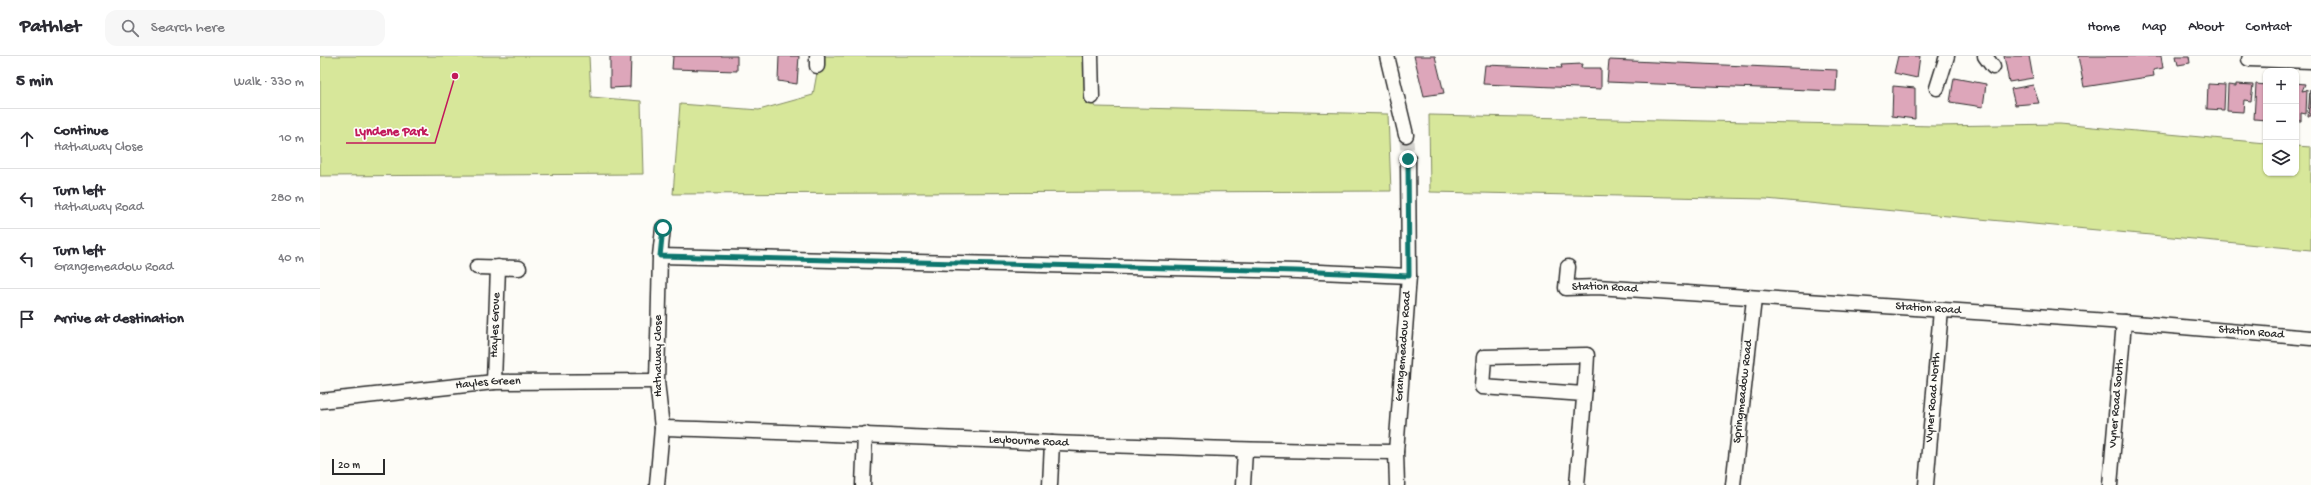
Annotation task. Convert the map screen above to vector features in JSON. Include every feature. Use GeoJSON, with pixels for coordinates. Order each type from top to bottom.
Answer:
{"type":"FeatureCollection","features":[{"type":"Feature","properties":{"kind":"street"},"geometry":{"type":"LineString","coordinates":[[1091,56],[1092,97]]}},
{"type":"Feature","properties":{"kind":"street"},"geometry":{"type":"LineString","coordinates":[[1388,56],[1406,135]]}},
{"type":"Feature","properties":{"kind":"street"},"geometry":{"type":"LineString","coordinates":[[1937,88],[1947,56]]}},
{"type":"Feature","properties":{"kind":"street"},"geometry":{"type":"LineString","coordinates":[[2249,59],[2311,61]]}},
{"type":"Feature","properties":{"kind":"street","name":"Grangemeadow Road"},"geometry":{"type":"LineString","coordinates":[[1397,485],[1396,452],[1409,276],[1408,159]]}},
{"type":"Feature","properties":{"kind":"street","name":"Hathaway Close"},"geometry":{"type":"LineString","coordinates":[[657,485],[662,428],[657,381],[660,256],[663,228]]}},
{"type":"Feature","properties":{"kind":"street"},"geometry":{"type":"LineString","coordinates":[[660,256],[1296,271],[1409,276]]}},
{"type":"Feature","properties":{"kind":"street"},"geometry":{"type":"LineString","coordinates":[[477,267],[519,268]]}},
{"type":"Feature","properties":{"kind":"street","name":"Hayles Grove"},"geometry":{"type":"LineString","coordinates":[[494,382],[498,267]]}},
{"type":"Feature","properties":{"kind":"street","name":"Station Road"},"geometry":{"type":"LineString","coordinates":[[1568,267],[1566,288],[1597,287],[2124,322],[2311,338]]}},
{"type":"Feature","properties":{"kind":"street","name":"Springmeadow Road"},"geometry":{"type":"LineString","coordinates":[[1733,485],[1754,298]]}},
{"type":"Feature","properties":{"kind":"street","name":"Vyner Road North"},"geometry":{"type":"LineString","coordinates":[[1926,485],[1941,310]]}},
{"type":"Feature","properties":{"kind":"street","name":"Vyner Road South"},"geometry":{"type":"LineString","coordinates":[[2110,485],[2124,322]]}},
{"type":"Feature","properties":{"kind":"street"},"geometry":{"type":"LineString","coordinates":[[1577,485],[1584,394],[1587,355],[1484,357],[1482,387],[1584,394]]}},
{"type":"Feature","properties":{"kind":"street","name":"Hayles Green"},"geometry":{"type":"LineString","coordinates":[[320,402],[494,382],[657,381]]}},
{"type":"Feature","properties":{"kind":"street","name":"Leybourne Road"},"geometry":{"type":"LineString","coordinates":[[662,428],[865,434],[1244,451],[1396,452]]}},
{"type":"Feature","properties":{"kind":"street"},"geometry":{"type":"LineString","coordinates":[[863,485],[865,434]]}},
{"type":"Feature","properties":{"kind":"street"},"geometry":{"type":"LineString","coordinates":[[1050,485],[1052,443]]}},
{"type":"Feature","properties":{"kind":"street"},"geometry":{"type":"LineString","coordinates":[[1242,485],[1244,451]]}},
{"type":"Feature","properties":{"kind":"green space"},"geometry":{"type":"Polygon","coordinates":[[[320,56],[589,56],[591,97],[641,101],[643,174],[320,176],[320,56]]]}},
{"type":"Feature","properties":{"kind":"green space"},"geometry":{"type":"Polygon","coordinates":[[[820,56],[1082,56],[1083,58],[1088,58],[1087,100],[1096,107],[1388,114],[1391,191],[673,194],[680,104],[759,110],[813,95],[820,56]]]}},
{"type":"Feature","properties":{"kind":"green space"},"geometry":{"type":"Polygon","coordinates":[[[1429,115],[1935,126],[2060,124],[2263,143],[2263,176],[2299,176],[2299,146],[2311,147],[2311,250],[1766,199],[1430,192],[1429,115]]]}},
{"type":"Feature","properties":{"kind":"building"},"geometry":{"type":"Polygon","coordinates":[[[610,56],[631,56],[630,87],[610,88],[610,56]]]}},
{"type":"Feature","properties":{"kind":"building"},"geometry":{"type":"Polygon","coordinates":[[[673,56],[737,56],[737,71],[672,69],[673,56]]]}},
{"type":"Feature","properties":{"kind":"building"},"geometry":{"type":"Polygon","coordinates":[[[779,56],[799,56],[797,84],[778,81],[779,56]]]}},
{"type":"Feature","properties":{"kind":"building"},"geometry":{"type":"Polygon","coordinates":[[[1414,56],[1435,56],[1444,93],[1424,96],[1414,56]]]}},
{"type":"Feature","properties":{"kind":"building"},"geometry":{"type":"Polygon","coordinates":[[[1898,56],[1920,56],[1917,78],[1894,73],[1898,56]]]}},
{"type":"Feature","properties":{"kind":"building"},"geometry":{"type":"Polygon","coordinates":[[[2004,56],[2029,56],[2033,78],[2009,82],[2004,56]]]}},
{"type":"Feature","properties":{"kind":"building"},"geometry":{"type":"Polygon","coordinates":[[[2078,56],[2161,56],[2163,68],[2153,70],[2154,76],[2084,87],[2078,56]]]}},
{"type":"Feature","properties":{"kind":"building"},"geometry":{"type":"Polygon","coordinates":[[[2176,56],[2189,56],[2190,63],[2178,65],[2176,56]]]}},
{"type":"Feature","properties":{"kind":"building"},"geometry":{"type":"Polygon","coordinates":[[[1609,60],[1837,70],[1836,91],[1607,82],[1609,60]]]}},
{"type":"Feature","properties":{"kind":"building"},"geometry":{"type":"Polygon","coordinates":[[[1582,64],[1581,68],[1601,68],[1601,89],[1483,84],[1485,65],[1562,68],[1561,65],[1582,64]]]}},
{"type":"Feature","properties":{"kind":"building"},"geometry":{"type":"Polygon","coordinates":[[[1954,78],[1986,84],[1983,107],[1950,102],[1954,78]]]}},
{"type":"Feature","properties":{"kind":"building"},"geometry":{"type":"Polygon","coordinates":[[[2299,83],[2305,84],[2302,91],[2307,90],[2306,114],[2301,113],[2301,121],[2299,121],[2299,83]]]}},
{"type":"Feature","properties":{"kind":"building"},"geometry":{"type":"Polygon","coordinates":[[[2208,84],[2225,85],[2224,110],[2207,109],[2208,84]]]}},
{"type":"Feature","properties":{"kind":"building"},"geometry":{"type":"Polygon","coordinates":[[[2236,84],[2253,85],[2251,101],[2244,100],[2243,112],[2227,111],[2228,85],[2236,86],[2236,84]]]}},
{"type":"Feature","properties":{"kind":"building"},"geometry":{"type":"Polygon","coordinates":[[[2256,84],[2263,85],[2263,120],[2254,119],[2256,84]]]}},
{"type":"Feature","properties":{"kind":"building"},"geometry":{"type":"Polygon","coordinates":[[[2033,85],[2039,103],[2015,105],[2011,89],[2033,85]]]}},
{"type":"Feature","properties":{"kind":"building"},"geometry":{"type":"Polygon","coordinates":[[[1893,86],[1915,88],[1915,119],[1892,116],[1893,86]]]}},
{"type":"Feature","properties":{"kind":"building"},"geometry":{"type":"Polygon","coordinates":[[[2310,90],[2311,116],[2308,116],[2310,90]]]}},
{"type":"Feature","properties":{"kind":"tunnel"},"geometry":{"type":"LineString","coordinates":[[1406,135],[1408,159]]}},
{"type":"Feature","properties":{"kind":"place","name":"Lyndene Park"},"geometry":{"type":"Point","coordinates":[455,76]}},
{"type":"Feature","properties":{"kind":"route"},"geometry":{"type":"LineString","coordinates":[[663,228],[660,256],[1296,271],[1409,276],[1408,159]]}}]}
